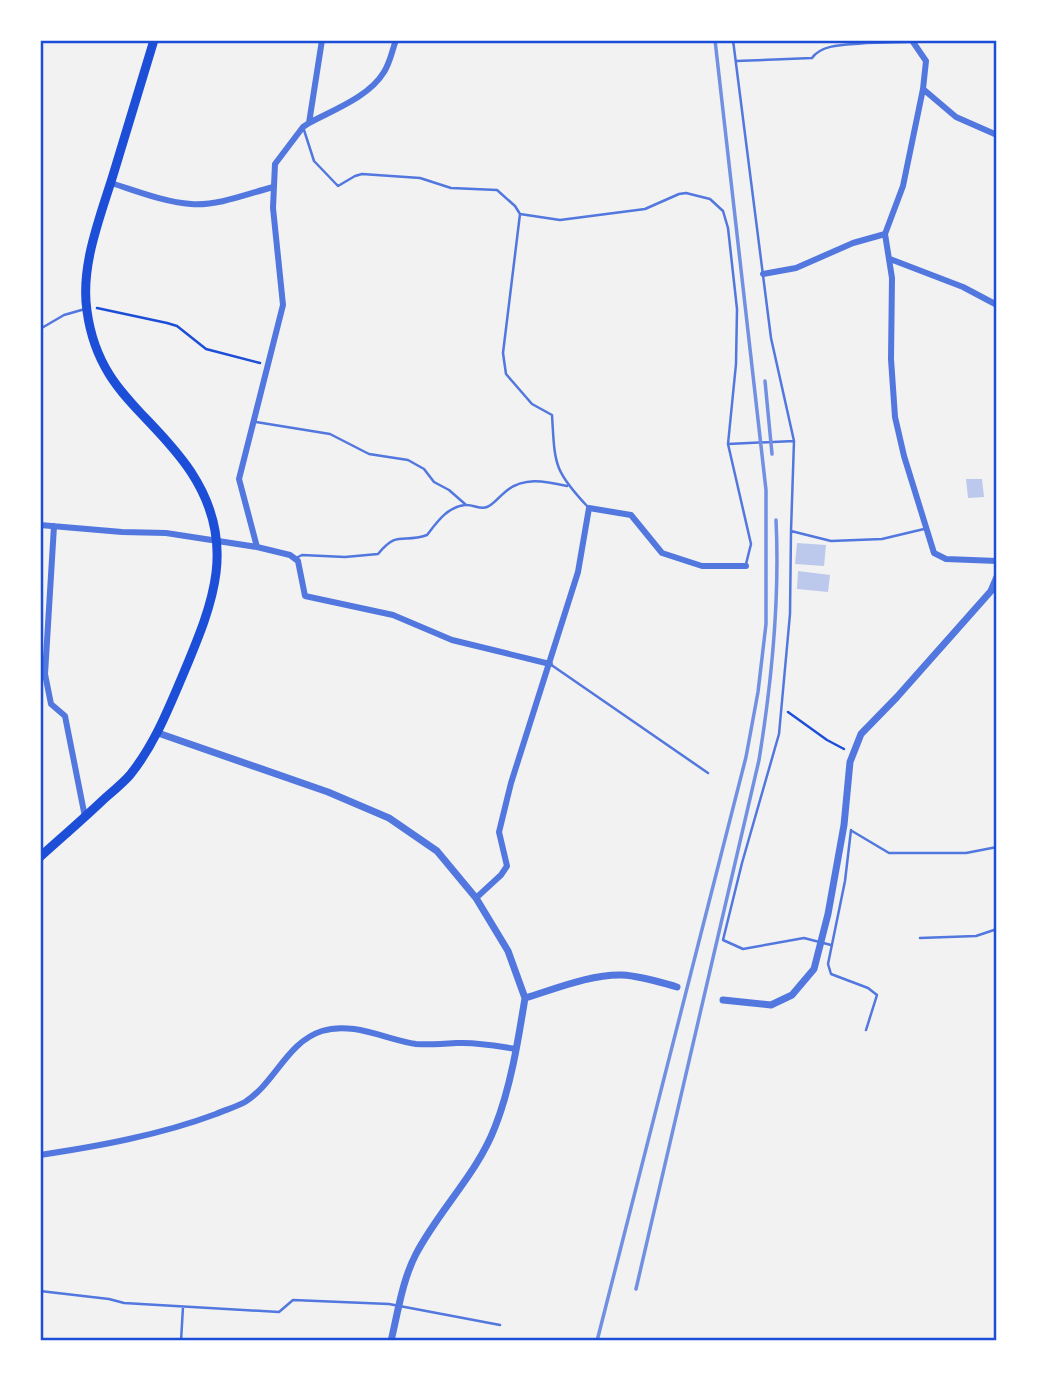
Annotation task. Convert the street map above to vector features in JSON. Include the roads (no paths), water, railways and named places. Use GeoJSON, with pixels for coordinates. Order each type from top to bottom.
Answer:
{"type":"FeatureCollection","features":[{"type":"Feature","properties":{"kind":"main road"},"geometry":{"type":"LineString","coordinates":[[40,857],[129,776],[158,733],[208,615],[216,584],[216,542],[205,497],[190,471],[135,410],[107,372],[96,350],[86,308],[90,256],[154,40]]}},
{"type":"Feature","properties":{"kind":"street"},"geometry":{"type":"LineString","coordinates":[[306,125],[322,40]]}},
{"type":"Feature","properties":{"kind":"street"},"geometry":{"type":"LineString","coordinates":[[257,547],[239,479],[282,305],[272,187],[275,164],[306,125],[346,104],[380,78],[386,70],[396,40]]}},
{"type":"Feature","properties":{"kind":"street"},"geometry":{"type":"LineString","coordinates":[[913,41],[926,61],[923,89],[903,186],[885,234],[890,259],[893,312],[892,389],[895,417],[934,553],[946,559],[997,561]]}},
{"type":"Feature","properties":{"kind":"street"},"geometry":{"type":"LineString","coordinates":[[923,89],[956,117],[997,135]]}},
{"type":"Feature","properties":{"kind":"street"},"geometry":{"type":"LineString","coordinates":[[111,183],[166,200],[193,204],[227,200],[272,187]]}},
{"type":"Feature","properties":{"kind":"street"},"geometry":{"type":"LineString","coordinates":[[763,274],[796,268],[853,243],[885,234]]}},
{"type":"Feature","properties":{"kind":"street"},"geometry":{"type":"LineString","coordinates":[[890,259],[963,287],[997,304]]}},
{"type":"Feature","properties":{"kind":"street"},"geometry":{"type":"LineString","coordinates":[[476,898],[507,866],[499,832],[510,783],[578,572],[589,508],[631,516],[662,552],[702,566],[746,566]]}},
{"type":"Feature","properties":{"kind":"street"},"geometry":{"type":"LineString","coordinates":[[40,525],[166,533],[257,547],[290,555],[299,561],[305,596],[393,615],[452,640],[550,664]]}},
{"type":"Feature","properties":{"kind":"street"},"geometry":{"type":"LineString","coordinates":[[54,526],[45,674],[51,704],[65,716],[85,817]]}},
{"type":"Feature","properties":{"kind":"street"},"geometry":{"type":"LineString","coordinates":[[723,1000],[771,1005],[792,995],[814,969],[847,827],[850,762],[861,734],[991,591],[997,577]]}},
{"type":"Feature","properties":{"kind":"street"},"geometry":{"type":"LineString","coordinates":[[158,733],[328,792],[389,818],[437,850],[476,898],[508,951],[525,998],[516,1049],[495,1128],[482,1153],[416,1254],[405,1282],[391,1341]]}},
{"type":"Feature","properties":{"kind":"street"},"geometry":{"type":"LineString","coordinates":[[525,998],[597,978],[619,975],[646,978],[677,987]]}},
{"type":"Feature","properties":{"kind":"street"},"geometry":{"type":"LineString","coordinates":[[40,1155],[82,1149],[167,1129],[242,1103],[265,1083],[293,1050],[323,1031],[352,1030],[438,1046],[458,1043],[516,1049]]}},
{"type":"Feature","properties":{"kind":"lane"},"geometry":{"type":"LineString","coordinates":[[733,40],[771,338],[794,441],[790,614],[779,734],[723,940],[743,949],[804,938],[828,944]]}},
{"type":"Feature","properties":{"kind":"lane"},"geometry":{"type":"LineString","coordinates":[[862,40],[866,43]]}},
{"type":"Feature","properties":{"kind":"lane"},"geometry":{"type":"LineString","coordinates":[[736,61],[812,58],[817,51],[827,48],[913,41]]}},
{"type":"Feature","properties":{"kind":"lane"},"geometry":{"type":"LineString","coordinates":[[306,125],[314,161],[338,187],[362,174],[420,178],[451,188],[497,190],[515,206],[520,214],[504,340],[506,374],[532,404],[552,415],[555,463],[567,485],[589,508]]}},
{"type":"Feature","properties":{"kind":"lane"},"geometry":{"type":"LineString","coordinates":[[520,214],[560,220],[645,209],[686,193],[710,199],[723,211],[728,228],[737,309],[736,364],[728,444],[751,544],[746,566]]}},
{"type":"Feature","properties":{"kind":"lane"},"geometry":{"type":"LineString","coordinates":[[40,329],[86,308]]}},
{"type":"Feature","properties":{"kind":"lane"},"geometry":{"type":"LineString","coordinates":[[253,422],[330,434],[369,454],[408,460],[424,469],[434,482],[449,490],[466,505]]}},
{"type":"Feature","properties":{"kind":"lane"},"geometry":{"type":"LineString","coordinates":[[728,444],[794,441]]}},
{"type":"Feature","properties":{"kind":"lane"},"geometry":{"type":"LineString","coordinates":[[295,558],[302,555],[345,557],[378,554],[388,541],[427,535],[443,514],[466,505],[489,507],[507,490],[530,481],[567,485]]}},
{"type":"Feature","properties":{"kind":"lane"},"geometry":{"type":"LineString","coordinates":[[791,531],[831,541],[883,539],[927,528]]}},
{"type":"Feature","properties":{"kind":"lane"},"geometry":{"type":"LineString","coordinates":[[550,664],[708,773]]}},
{"type":"Feature","properties":{"kind":"lane"},"geometry":{"type":"LineString","coordinates":[[866,1030],[877,995],[868,988],[831,974],[828,964],[828,944],[845,881],[847,827],[889,853],[966,853],[997,848]]}},
{"type":"Feature","properties":{"kind":"lane"},"geometry":{"type":"LineString","coordinates":[[920,938],[976,936],[997,929]]}},
{"type":"Feature","properties":{"kind":"lane"},"geometry":{"type":"LineString","coordinates":[[40,1291],[124,1303],[279,1312],[293,1300],[389,1304],[500,1325]]}},
{"type":"Feature","properties":{"kind":"lane"},"geometry":{"type":"LineString","coordinates":[[181,1341],[183,1307]]}},
{"type":"Feature","properties":{"kind":"railway"},"geometry":{"type":"LineString","coordinates":[[597,1341],[746,757],[758,692],[766,624],[766,490],[715,40]]}},
{"type":"Feature","properties":{"kind":"railway"},"geometry":{"type":"LineString","coordinates":[[765,381],[772,454]]}},
{"type":"Feature","properties":{"kind":"railway"},"geometry":{"type":"LineString","coordinates":[[636,1289],[759,760],[774,640],[776,520]]}}]}
